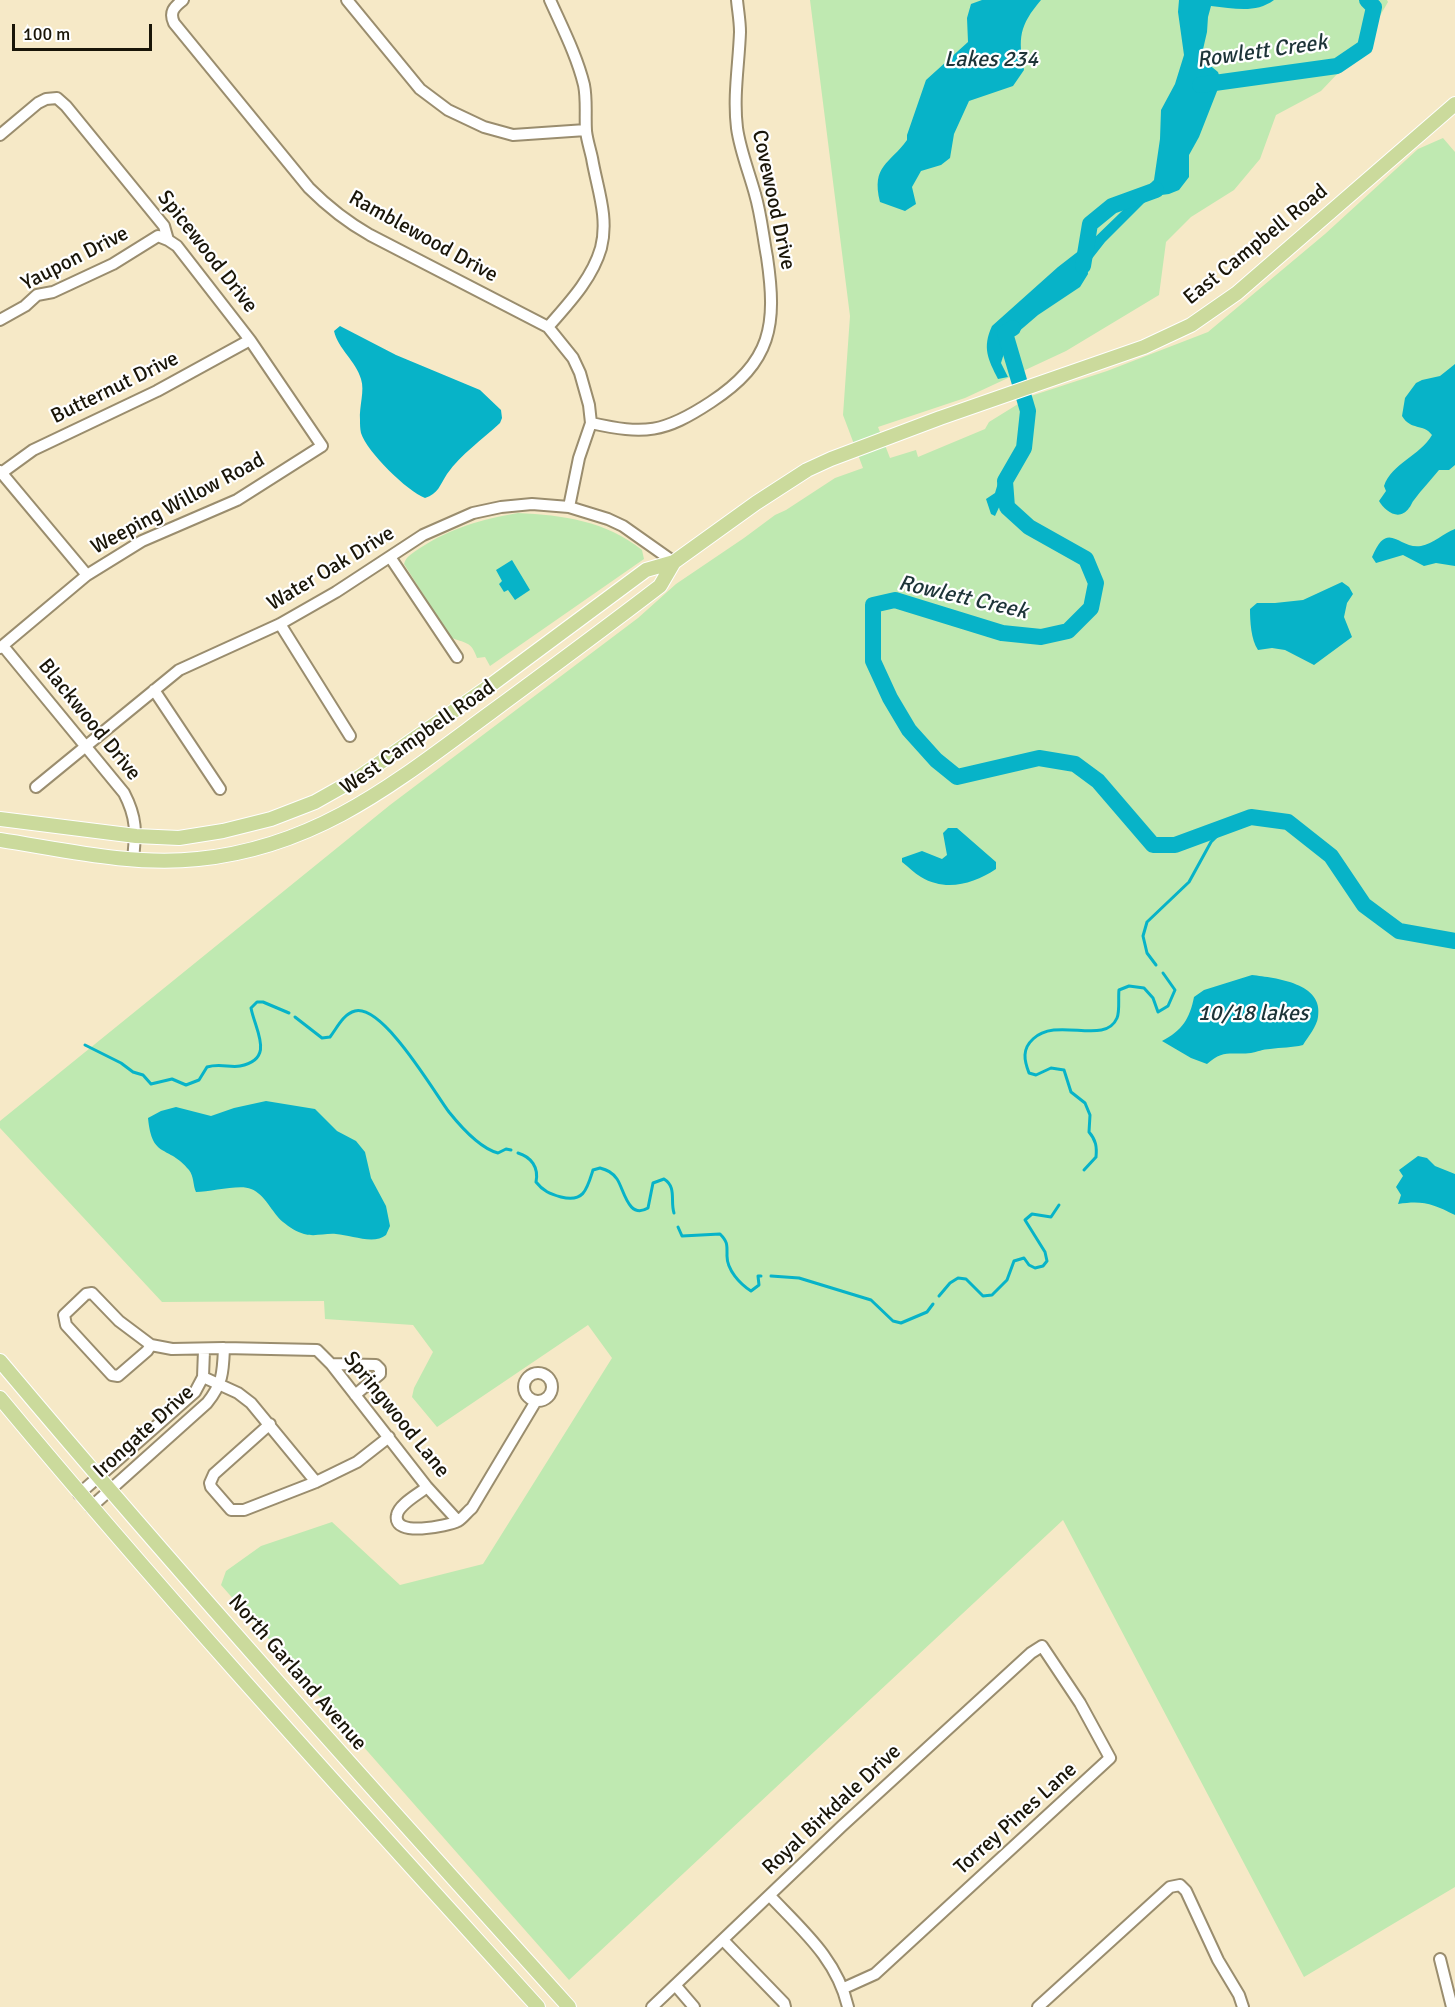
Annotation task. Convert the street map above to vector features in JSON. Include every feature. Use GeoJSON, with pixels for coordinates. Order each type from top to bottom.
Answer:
{"type":"FeatureCollection","features":[{"type":"Feature","properties":{"kind":"main road","name":"East Campbell Road"},"geometry":{"type":"LineString","coordinates":[[924,424],[1144,347],[1191,325],[1237,293],[1455,104]]}},
{"type":"Feature","properties":{"kind":"main road","name":"West Campbell Road"},"geometry":{"type":"LineString","coordinates":[[0,819],[136,836],[179,838],[223,831],[271,819],[315,802],[361,776],[413,740],[646,570],[674,562],[756,502],[807,471],[831,459],[924,424]]}},
{"type":"Feature","properties":{"kind":"main road","name":"West Campbell Road"},"geometry":{"type":"LineString","coordinates":[[0,840],[133,859],[197,859],[247,852],[296,837],[344,814],[386,789],[660,586],[674,562]]}},
{"type":"Feature","properties":{"kind":"main road","name":"North Garland Avenue"},"geometry":{"type":"LineString","coordinates":[[0,1361],[109,1491],[360,1776],[569,2007]]}},
{"type":"Feature","properties":{"kind":"main road","name":"North Garland Avenue"},"geometry":{"type":"LineString","coordinates":[[0,1398],[91,1507],[538,2007]]}},
{"type":"Feature","properties":{"kind":"street","name":"Ramblewood Drive"},"geometry":{"type":"LineString","coordinates":[[183,0],[171,14],[174,23],[309,188],[337,214],[370,235],[548,327],[573,358],[580,372],[589,405],[591,423],[579,458],[569,507]]}},
{"type":"Feature","properties":{"kind":"street"},"geometry":{"type":"LineString","coordinates":[[347,0],[420,89],[448,110],[484,127],[513,135],[586,130]]}},
{"type":"Feature","properties":{"kind":"street"},"geometry":{"type":"LineString","coordinates":[[548,327],[586,280],[595,262],[603,237],[604,225],[602,198],[586,130],[586,99],[583,84],[567,38],[550,0]]}},
{"type":"Feature","properties":{"kind":"street","name":"Covewood Drive"},"geometry":{"type":"LineString","coordinates":[[591,423],[624,430],[646,431],[663,428],[689,417],[739,381],[753,366],[770,330],[772,304],[762,227],[737,128],[740,28],[737,0]]}},
{"type":"Feature","properties":{"kind":"street","name":"Spicewood Drive"},"geometry":{"type":"LineString","coordinates":[[0,135],[46,99],[57,98],[66,106],[164,226],[168,240],[177,246],[250,340],[322,446]]}},
{"type":"Feature","properties":{"kind":"street","name":"Yaupon Drive"},"geometry":{"type":"LineString","coordinates":[[0,320],[25,306],[37,295],[53,292],[113,264],[158,236],[168,240]]}},
{"type":"Feature","properties":{"kind":"street","name":"Butternut Drive"},"geometry":{"type":"LineString","coordinates":[[0,473],[33,450],[157,391],[250,340]]}},
{"type":"Feature","properties":{"kind":"street","name":"Weeping Willow Road"},"geometry":{"type":"LineString","coordinates":[[1,647],[87,575],[142,541],[237,500],[322,446]]}},
{"type":"Feature","properties":{"kind":"street"},"geometry":{"type":"LineString","coordinates":[[0,473],[87,575]]}},
{"type":"Feature","properties":{"kind":"street","name":"Water Oak Drive"},"geometry":{"type":"LineString","coordinates":[[36,787],[179,670],[280,624],[336,592],[423,535],[473,513],[532,504],[569,507],[623,526],[674,562]]}},
{"type":"Feature","properties":{"kind":"street"},"geometry":{"type":"LineString","coordinates":[[390,558],[457,657]]}},
{"type":"Feature","properties":{"kind":"street"},"geometry":{"type":"LineString","coordinates":[[280,624],[350,736]]}},
{"type":"Feature","properties":{"kind":"street","name":"Blackwood Drive"},"geometry":{"type":"LineString","coordinates":[[1,647],[87,746],[124,793],[132,808],[135,821],[133,859]]}},
{"type":"Feature","properties":{"kind":"street"},"geometry":{"type":"LineString","coordinates":[[154,690],[220,789]]}},
{"type":"Feature","properties":{"kind":"street","name":"Springwood Lane"},"geometry":{"type":"LineString","coordinates":[[151,1345],[124,1372],[118,1376],[112,1376],[66,1324],[64,1315],[86,1294],[92,1293],[119,1321],[151,1345],[172,1349],[204,1350],[224,1348],[317,1350],[331,1364],[427,1487],[458,1521]]}},
{"type":"Feature","properties":{"kind":"street","name":"Irongate Drive"},"geometry":{"type":"LineString","coordinates":[[91,1507],[207,1403],[223,1376],[224,1348]]}},
{"type":"Feature","properties":{"kind":"street","name":"Irongate Drive"},"geometry":{"type":"LineString","coordinates":[[80,1494],[195,1392],[203,1377],[204,1350]]}},
{"type":"Feature","properties":{"kind":"street"},"geometry":{"type":"LineString","coordinates":[[331,1364],[376,1365],[380,1369],[380,1374],[355,1395]]}},
{"type":"Feature","properties":{"kind":"street"},"geometry":{"type":"LineString","coordinates":[[203,1377],[244,1398],[270,1424],[316,1482]]}},
{"type":"Feature","properties":{"kind":"street"},"geometry":{"type":"LineString","coordinates":[[427,1487],[401,1508],[397,1516],[402,1527],[420,1530],[458,1521],[471,1508],[536,1401]]}},
{"type":"Feature","properties":{"kind":"street"},"geometry":{"type":"LineString","coordinates":[[270,1424],[214,1474],[210,1483],[211,1487],[231,1510],[244,1510],[316,1482],[357,1462],[388,1437]]}},
{"type":"Feature","properties":{"kind":"street","name":"Royal Birkdale Drive"},"geometry":{"type":"LineString","coordinates":[[652,2007],[867,1803],[1031,1653],[1042,1646]]}},
{"type":"Feature","properties":{"kind":"street","name":"Torrey Pines Lane"},"geometry":{"type":"LineString","coordinates":[[844,1988],[874,1974],[1110,1758],[1080,1703],[1042,1646]]}},
{"type":"Feature","properties":{"kind":"street"},"geometry":{"type":"LineString","coordinates":[[1038,2007],[1170,1887],[1180,1885],[1186,1891],[1243,2007]]}},
{"type":"Feature","properties":{"kind":"street"},"geometry":{"type":"LineString","coordinates":[[770,1896],[818,1946],[844,1988],[848,2007]]}},
{"type":"Feature","properties":{"kind":"street"},"geometry":{"type":"LineString","coordinates":[[723,1940],[784,2003],[785,2007]]}},
{"type":"Feature","properties":{"kind":"street"},"geometry":{"type":"LineString","coordinates":[[1440,1959],[1452,2007]]}},
{"type":"Feature","properties":{"kind":"street"},"geometry":{"type":"LineString","coordinates":[[676,1986],[694,2007]]}},
{"type":"Feature","properties":{"kind":"green space"},"geometry":{"type":"Polygon","coordinates":[[[810,0],[1387,0],[1388,2],[1360,50],[1321,91],[1276,115],[1260,159],[1234,190],[1191,217],[1166,242],[1159,295],[1066,351],[965,398],[878,427],[890,458],[916,450],[918,457],[985,429],[989,422],[1031,396],[1107,371],[1208,332],[1325,234],[1418,149],[1443,138],[1455,152],[1455,1887],[1304,1977],[1063,1520],[569,1980],[221,1585],[226,1571],[261,1546],[332,1522],[400,1585],[483,1564],[612,1358],[588,1325],[437,1427],[412,1397],[414,1388],[433,1352],[413,1325],[325,1319],[324,1301],[162,1302],[0,1128],[0,1121],[390,805],[638,618],[676,584],[775,515],[835,478],[863,468],[843,415],[850,316],[810,0]]]}},
{"type":"Feature","properties":{"kind":"green space"},"geometry":{"type":"Polygon","coordinates":[[[518,513],[568,518],[599,526],[614,532],[642,550],[644,559],[490,666],[485,657],[477,658],[470,645],[450,637],[404,564],[412,553],[443,535],[479,521],[518,513]]]}},
{"type":"Feature","properties":{"kind":"water","name":"Lakes 234"},"geometry":{"type":"Polygon","coordinates":[[[982,0],[1041,0],[1028,17],[1022,33],[1021,49],[1024,70],[1013,86],[969,101],[954,134],[950,158],[941,165],[921,171],[912,187],[916,204],[905,211],[880,202],[878,180],[880,172],[907,140],[926,80],[968,42],[967,18],[971,4],[982,0]]]}},
{"type":"Feature","properties":{"kind":"water"},"geometry":{"type":"Polygon","coordinates":[[[1179,0],[1274,0],[1252,9],[1211,6],[1201,58],[1218,72],[1221,81],[1199,137],[1189,155],[1189,177],[1179,190],[1154,196],[1145,202],[1105,242],[1087,265],[1088,274],[1080,287],[1038,315],[1010,339],[1001,363],[1008,377],[998,379],[991,365],[987,347],[992,326],[1058,267],[1089,243],[1154,180],[1160,139],[1161,110],[1175,84],[1184,55],[1178,12],[1179,0]]]}},
{"type":"Feature","properties":{"kind":"water"},"geometry":{"type":"Polygon","coordinates":[[[340,326],[396,355],[480,390],[501,410],[500,423],[459,460],[433,494],[425,498],[408,488],[379,460],[365,441],[360,427],[362,384],[359,373],[336,337],[334,331],[340,326]]]}},
{"type":"Feature","properties":{"kind":"water"},"geometry":{"type":"Polygon","coordinates":[[[1455,364],[1455,465],[1449,470],[1439,470],[1405,512],[1392,514],[1379,501],[1386,491],[1384,486],[1388,478],[1393,471],[1421,449],[1432,435],[1425,429],[1409,424],[1402,416],[1405,398],[1416,383],[1440,376],[1455,364]]]}},
{"type":"Feature","properties":{"kind":"water"},"geometry":{"type":"Polygon","coordinates":[[[1001,473],[1010,475],[1008,495],[1002,501],[995,516],[991,514],[986,499],[995,493],[1001,473]]]}},
{"type":"Feature","properties":{"kind":"water"},"geometry":{"type":"Polygon","coordinates":[[[1455,529],[1455,566],[1436,563],[1424,566],[1403,555],[1376,563],[1372,557],[1383,539],[1389,537],[1413,546],[1421,546],[1455,529]]]}},
{"type":"Feature","properties":{"kind":"water"},"geometry":{"type":"Polygon","coordinates":[[[512,560],[530,590],[515,600],[508,590],[504,592],[499,584],[502,581],[496,570],[512,560]]]}},
{"type":"Feature","properties":{"kind":"water"},"geometry":{"type":"Polygon","coordinates":[[[1342,582],[1353,594],[1347,603],[1344,617],[1352,637],[1314,665],[1285,650],[1272,648],[1258,650],[1252,636],[1250,614],[1250,609],[1257,603],[1303,600],[1342,582]]]}},
{"type":"Feature","properties":{"kind":"water"},"geometry":{"type":"Polygon","coordinates":[[[948,828],[957,828],[996,862],[996,869],[978,879],[950,885],[930,882],[902,862],[902,858],[922,851],[942,859],[947,855],[943,833],[948,828]]]}},
{"type":"Feature","properties":{"kind":"water","name":"10/18 lakes"},"geometry":{"type":"Polygon","coordinates":[[[1252,975],[1296,984],[1314,997],[1318,1006],[1318,1017],[1303,1045],[1265,1049],[1251,1053],[1223,1054],[1207,1064],[1191,1058],[1162,1041],[1175,1033],[1184,1023],[1194,997],[1204,990],[1252,975]]]}},
{"type":"Feature","properties":{"kind":"water"},"geometry":{"type":"Polygon","coordinates":[[[266,1101],[315,1109],[337,1131],[356,1141],[365,1152],[371,1178],[386,1206],[390,1226],[386,1235],[369,1239],[336,1234],[304,1234],[283,1222],[264,1199],[251,1189],[240,1187],[196,1192],[189,1170],[157,1146],[150,1131],[148,1118],[176,1107],[211,1116],[266,1101]]]}},
{"type":"Feature","properties":{"kind":"water"},"geometry":{"type":"Polygon","coordinates":[[[1418,1156],[1427,1158],[1435,1166],[1455,1174],[1455,1215],[1428,1204],[1414,1202],[1398,1204],[1401,1195],[1396,1187],[1403,1176],[1399,1170],[1418,1156]]]}},
{"type":"Feature","properties":{"kind":"waterway","name":"Rowlett Creek"},"geometry":{"type":"LineString","coordinates":[[1200,85],[1337,66],[1365,47],[1374,7],[1367,0]]}},
{"type":"Feature","properties":{"kind":"waterway","name":"Rowlett Creek"},"geometry":{"type":"LineString","coordinates":[[1083,266],[1090,224],[1112,206],[1156,190]]}},
{"type":"Feature","properties":{"kind":"waterway","name":"Rowlett Creek"},"geometry":{"type":"LineString","coordinates":[[1013,328],[1005,333],[1028,411],[1024,448],[1005,481],[1007,507],[1029,527],[1086,559],[1096,583],[1091,608],[1068,631],[1041,637],[1002,633],[895,600],[873,605],[873,661],[890,698],[909,730],[936,760],[957,777],[1039,758],[1075,764],[1098,781],[1153,845],[1175,845],[1251,817],[1288,822],[1331,856],[1364,905],[1399,931],[1455,941]]}},
{"type":"Feature","properties":{"kind":"waterway"},"geometry":{"type":"LineString","coordinates":[[1156,965],[1147,953],[1143,936],[1147,922],[1189,882],[1211,842],[1226,827]]}},
{"type":"Feature","properties":{"kind":"waterway"},"geometry":{"type":"LineString","coordinates":[[1084,1170],[1096,1157],[1095,1141],[1089,1132],[1090,1115],[1085,1103],[1071,1092],[1064,1070],[1051,1068],[1036,1075],[1029,1073],[1025,1059],[1027,1047],[1033,1039],[1043,1033],[1055,1030],[1102,1030],[1111,1026],[1118,1015],[1119,990],[1129,986],[1144,988],[1153,998],[1158,1012],[1168,1006],[1175,990],[1163,973]]}},
{"type":"Feature","properties":{"kind":"waterway"},"geometry":{"type":"LineString","coordinates":[[85,1045],[121,1063],[133,1072],[143,1075],[151,1084],[172,1079],[186,1085],[199,1080],[207,1067],[240,1066],[257,1057],[260,1050],[259,1034],[251,1008],[257,1002],[263,1002],[289,1013]]}},
{"type":"Feature","properties":{"kind":"waterway"},"geometry":{"type":"LineString","coordinates":[[295,1017],[322,1038],[330,1037],[344,1018],[355,1011],[366,1013],[379,1021],[407,1051],[449,1112],[471,1136],[484,1147],[498,1153],[506,1149],[511,1150]]}},
{"type":"Feature","properties":{"kind":"waterway"},"geometry":{"type":"LineString","coordinates":[[518,1153],[533,1163],[536,1182],[547,1192],[561,1197],[580,1196],[593,1170],[600,1168],[617,1179],[631,1207],[641,1211],[648,1208],[653,1183],[664,1179],[672,1190],[674,1213]]}},
{"type":"Feature","properties":{"kind":"waterway"},"geometry":{"type":"LineString","coordinates":[[939,1296],[950,1283],[958,1278],[966,1279],[983,1296],[992,1295],[1007,1280],[1014,1261],[1024,1258],[1029,1265],[1035,1268],[1043,1266],[1047,1261],[1045,1252],[1025,1220],[1032,1214],[1051,1217],[1059,1205]]}},
{"type":"Feature","properties":{"kind":"waterway"},"geometry":{"type":"LineString","coordinates":[[678,1227],[682,1236],[720,1234],[726,1244],[732,1271],[739,1281],[751,1291],[759,1285],[758,1276],[761,1276]]}},
{"type":"Feature","properties":{"kind":"waterway"},"geometry":{"type":"LineString","coordinates":[[771,1276],[799,1278],[871,1300],[893,1321],[901,1323],[927,1312],[933,1304]]}}]}
